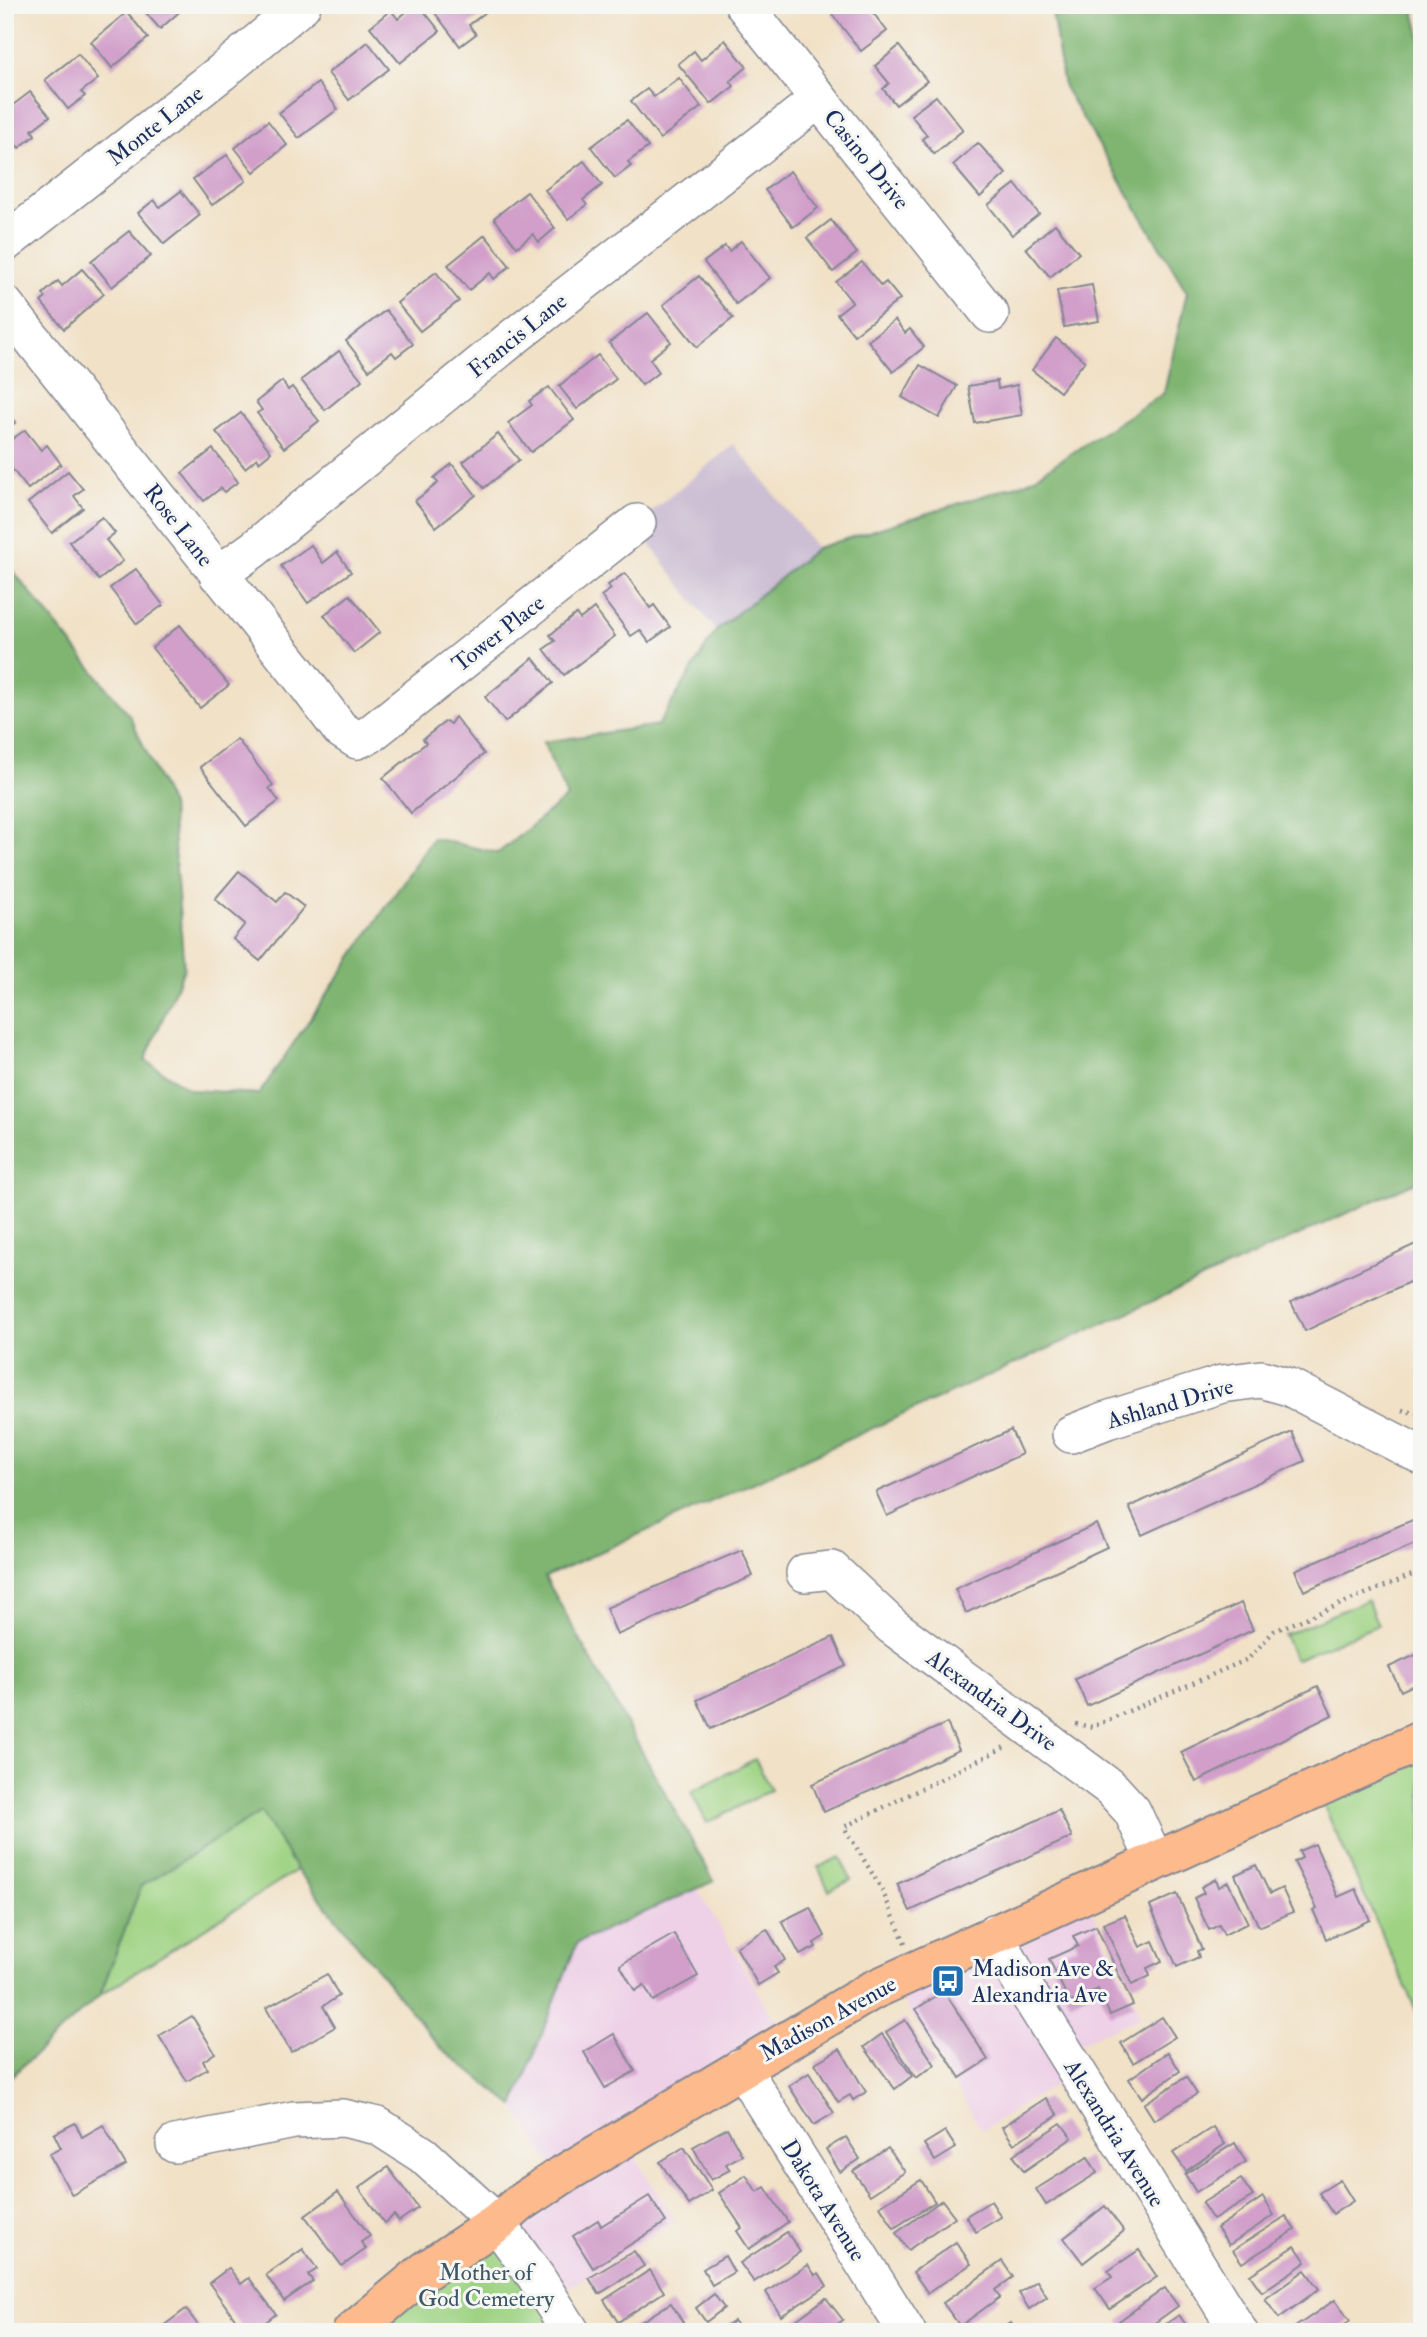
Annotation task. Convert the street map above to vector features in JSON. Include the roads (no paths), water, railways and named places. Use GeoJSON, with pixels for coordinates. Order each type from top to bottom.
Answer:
{"type":"FeatureCollection","features":[{"type":"Feature","properties":{"kind":"main road","name":"Madison Avenue"},"geometry":{"type":"LineString","coordinates":[[352,2332],[425,2271],[559,2176],[871,1991],[1422,1740]]}},
{"type":"Feature","properties":{"kind":"street","name":"Monte Lane"},"geometry":{"type":"LineString","coordinates":[[5,243],[222,72],[302,5]]}},
{"type":"Feature","properties":{"kind":"street","name":"Casino Drive"},"geometry":{"type":"LineString","coordinates":[[744,5],[990,314]]}},
{"type":"Feature","properties":{"kind":"street","name":"Francis Lane"},"geometry":{"type":"LineString","coordinates":[[218,575],[254,549],[515,336],[818,99]]}},
{"type":"Feature","properties":{"kind":"street","name":"Rose Lane"},"geometry":{"type":"LineString","coordinates":[[5,304],[340,729],[357,740]]}},
{"type":"Feature","properties":{"kind":"street","name":"Tower Place"},"geometry":{"type":"LineString","coordinates":[[357,740],[369,735],[637,523]]}},
{"type":"Feature","properties":{"kind":"street","name":"Ashland Drive"},"geometry":{"type":"LineString","coordinates":[[1071,1434],[1222,1384],[1261,1379],[1289,1387],[1422,1456]]}},
{"type":"Feature","properties":{"kind":"street","name":"Alexandria Drive"},"geometry":{"type":"LineString","coordinates":[[805,1573],[832,1570],[892,1626],[1112,1789],[1132,1811],[1155,1861]]}},
{"type":"Feature","properties":{"kind":"street","name":"Alexandria Avenue"},"geometry":{"type":"LineString","coordinates":[[994,1933],[1016,1975],[1239,2332]]}},
{"type":"Feature","properties":{"kind":"street","name":"Dakota Avenue"},"geometry":{"type":"LineString","coordinates":[[741,2067],[906,2332]]}},
{"type":"Feature","properties":{"kind":"street"},"geometry":{"type":"LineString","coordinates":[[175,2144],[294,2120],[343,2118],[378,2126],[423,2155],[497,2222],[571,2332]]}},
{"type":"Feature","properties":{"kind":"place","name":"Madison Ave & Alexandria Ave"},"geometry":{"type":"Point","coordinates":[948,1981]}},
{"type":"Feature","properties":{"kind":"park label","name":"Mother of God Cemetery"},"geometry":{"type":"Point","coordinates":[486,2285]}}]}
